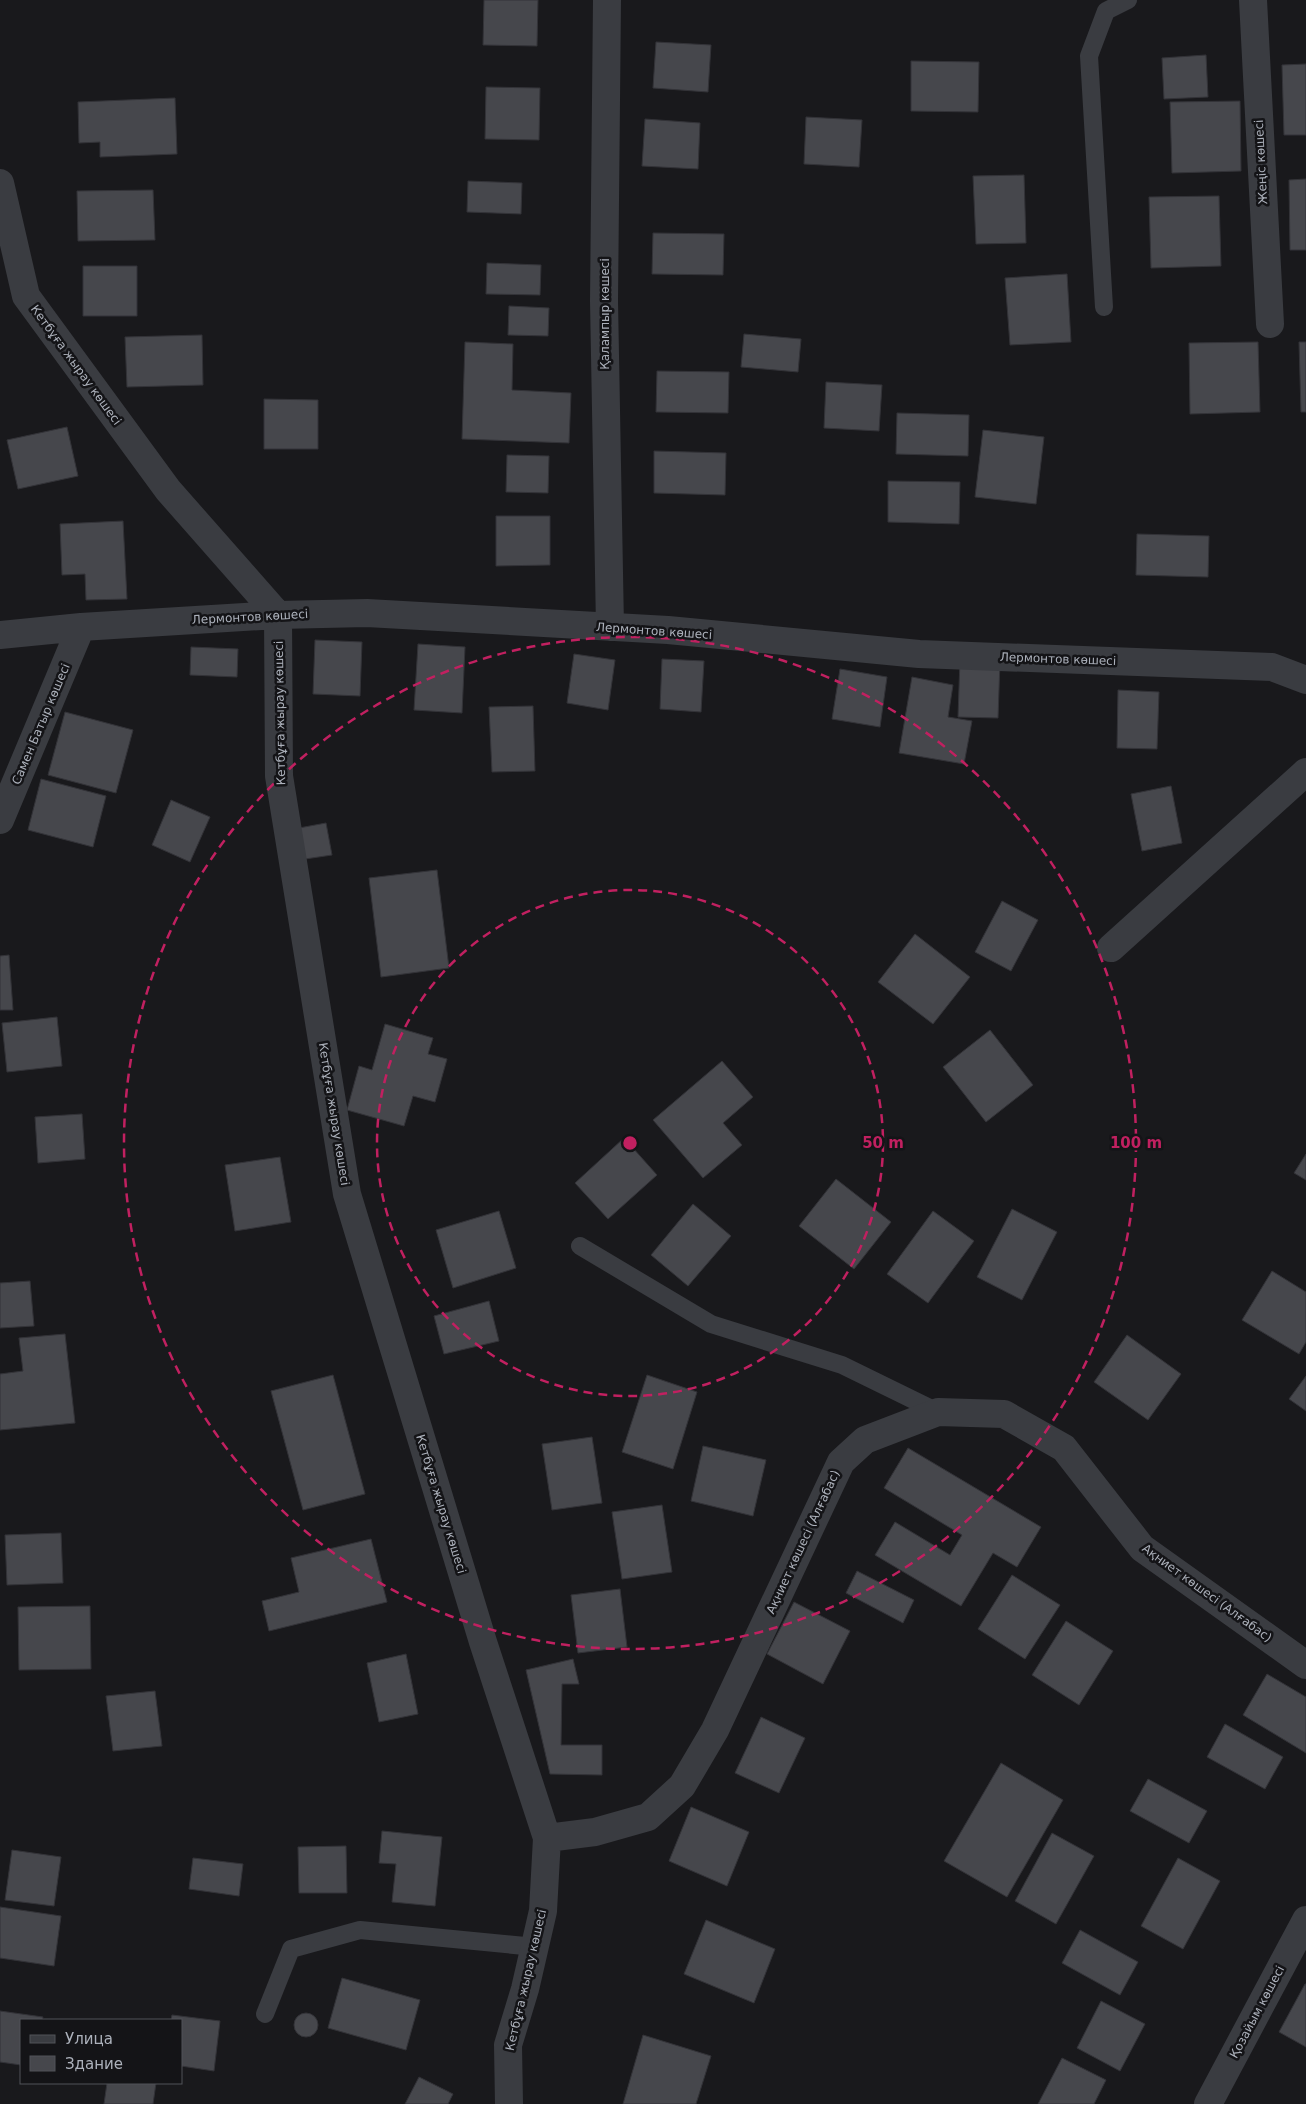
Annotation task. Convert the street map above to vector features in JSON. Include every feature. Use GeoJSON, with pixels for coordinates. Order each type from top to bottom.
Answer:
{"type":"FeatureCollection","features":[{"type":"Feature","properties":{"kind":"street","name":"Қалампыр көшесі"},"geometry":{"type":"LineString","coordinates":[[607,0],[604,301],[610,627]]}},
{"type":"Feature","properties":{"kind":"street","name":"Жеңіс көшесі"},"geometry":{"type":"LineString","coordinates":[[1253,0],[1270,324]]}},
{"type":"Feature","properties":{"kind":"street","name":"Кетбұға жырау көшесі"},"geometry":{"type":"LineString","coordinates":[[0,183],[26,296],[168,490],[278,615],[279,776],[347,1194],[483,1642],[547,1838],[543,1911],[508,2045],[509,2104]]}},
{"type":"Feature","properties":{"kind":"street","name":"Лермонтов көшесі"},"geometry":{"type":"LineString","coordinates":[[0,635],[81,627],[278,615],[367,614],[668,630],[919,654],[1272,666],[1306,680]]}},
{"type":"Feature","properties":{"kind":"street","name":"Самен Батыр көшесі"},"geometry":{"type":"LineString","coordinates":[[0,820],[81,627]]}},
{"type":"Feature","properties":{"kind":"street"},"geometry":{"type":"LineString","coordinates":[[1111,948],[1306,772]]}},
{"type":"Feature","properties":{"kind":"street","name":"Ақниет көшесі (Алғабас)"},"geometry":{"type":"LineString","coordinates":[[547,1838],[595,1832],[648,1817],[682,1786],[715,1730],[841,1462],[865,1440],[938,1412],[1004,1414],[1064,1448],[1142,1548],[1306,1665]]}},
{"type":"Feature","properties":{"kind":"street","name":"Қозайым көшесі"},"geometry":{"type":"LineString","coordinates":[[1208,2104],[1306,1920]]}},
{"type":"Feature","properties":{"kind":"lane"},"geometry":{"type":"LineString","coordinates":[[1104,307],[1089,56],[1106,11],[1128,0]]}},
{"type":"Feature","properties":{"kind":"lane"},"geometry":{"type":"LineString","coordinates":[[580,1246],[711,1324],[842,1365],[938,1412]]}},
{"type":"Feature","properties":{"kind":"lane"},"geometry":{"type":"LineString","coordinates":[[265,2014],[291,1949],[360,1930],[535,1947]]}},
{"type":"Feature","properties":{"kind":"building"},"geometry":{"type":"Polygon","coordinates":[[[484,0],[538,0],[537,46],[483,45],[484,0]]]}},
{"type":"Feature","properties":{"kind":"building"},"geometry":{"type":"Polygon","coordinates":[[[656,42],[711,45],[708,92],[653,88],[656,42]]]}},
{"type":"Feature","properties":{"kind":"building"},"geometry":{"type":"Polygon","coordinates":[[[1206,55],[1208,97],[1164,99],[1162,58],[1206,55]]]}},
{"type":"Feature","properties":{"kind":"building"},"geometry":{"type":"Polygon","coordinates":[[[911,61],[979,62],[978,112],[911,111],[911,61]]]}},
{"type":"Feature","properties":{"kind":"building"},"geometry":{"type":"Polygon","coordinates":[[[1306,64],[1306,135],[1284,135],[1282,65],[1306,64]]]}},
{"type":"Feature","properties":{"kind":"building"},"geometry":{"type":"Polygon","coordinates":[[[486,87],[540,88],[539,140],[485,139],[486,87]]]}},
{"type":"Feature","properties":{"kind":"building"},"geometry":{"type":"Polygon","coordinates":[[[175,98],[177,154],[100,157],[100,142],[79,143],[78,102],[175,98]]]}},
{"type":"Feature","properties":{"kind":"building"},"geometry":{"type":"Polygon","coordinates":[[[1240,101],[1241,171],[1172,173],[1170,102],[1240,101]]]}},
{"type":"Feature","properties":{"kind":"building"},"geometry":{"type":"Polygon","coordinates":[[[806,117],[862,120],[859,167],[804,164],[806,117]]]}},
{"type":"Feature","properties":{"kind":"building"},"geometry":{"type":"Polygon","coordinates":[[[645,119],[700,123],[698,169],[642,166],[645,119]]]}},
{"type":"Feature","properties":{"kind":"building"},"geometry":{"type":"Polygon","coordinates":[[[1024,175],[1026,243],[976,244],[973,176],[1024,175]]]}},
{"type":"Feature","properties":{"kind":"building"},"geometry":{"type":"Polygon","coordinates":[[[1306,179],[1306,250],[1290,250],[1289,180],[1306,179]]]}},
{"type":"Feature","properties":{"kind":"building"},"geometry":{"type":"Polygon","coordinates":[[[468,181],[522,183],[521,214],[467,212],[468,181]]]}},
{"type":"Feature","properties":{"kind":"building"},"geometry":{"type":"Polygon","coordinates":[[[153,190],[155,240],[78,241],[77,191],[153,190]]]}},
{"type":"Feature","properties":{"kind":"building"},"geometry":{"type":"Polygon","coordinates":[[[1219,196],[1221,266],[1151,268],[1149,197],[1219,196]]]}},
{"type":"Feature","properties":{"kind":"building"},"geometry":{"type":"Polygon","coordinates":[[[653,233],[724,234],[723,275],[652,274],[653,233]]]}},
{"type":"Feature","properties":{"kind":"building"},"geometry":{"type":"Polygon","coordinates":[[[487,263],[541,265],[540,295],[486,294],[487,263]]]}},
{"type":"Feature","properties":{"kind":"building"},"geometry":{"type":"Polygon","coordinates":[[[83,266],[137,266],[137,316],[83,316],[83,266]]]}},
{"type":"Feature","properties":{"kind":"building"},"geometry":{"type":"Polygon","coordinates":[[[1067,274],[1071,342],[1010,345],[1005,278],[1067,274]]]}},
{"type":"Feature","properties":{"kind":"building"},"geometry":{"type":"Polygon","coordinates":[[[509,306],[549,308],[548,336],[508,335],[509,306]]]}},
{"type":"Feature","properties":{"kind":"building"},"geometry":{"type":"Polygon","coordinates":[[[744,334],[801,339],[798,372],[741,367],[744,334]]]}},
{"type":"Feature","properties":{"kind":"building"},"geometry":{"type":"Polygon","coordinates":[[[202,335],[203,385],[127,387],[125,337],[202,335]]]}},
{"type":"Feature","properties":{"kind":"building"},"geometry":{"type":"Polygon","coordinates":[[[465,342],[513,344],[512,390],[571,393],[569,443],[462,439],[465,342]]]}},
{"type":"Feature","properties":{"kind":"building"},"geometry":{"type":"Polygon","coordinates":[[[1258,342],[1260,412],[1190,414],[1189,343],[1258,342]]]}},
{"type":"Feature","properties":{"kind":"building"},"geometry":{"type":"Polygon","coordinates":[[[1299,342],[1306,342],[1306,412],[1301,412],[1299,342]]]}},
{"type":"Feature","properties":{"kind":"building"},"geometry":{"type":"Polygon","coordinates":[[[657,371],[729,372],[728,413],[656,412],[657,371]]]}},
{"type":"Feature","properties":{"kind":"building"},"geometry":{"type":"Polygon","coordinates":[[[826,382],[882,385],[879,431],[824,428],[826,382]]]}},
{"type":"Feature","properties":{"kind":"building"},"geometry":{"type":"Polygon","coordinates":[[[264,399],[318,400],[318,449],[264,449],[264,399]]]}},
{"type":"Feature","properties":{"kind":"building"},"geometry":{"type":"Polygon","coordinates":[[[897,413],[969,415],[968,456],[896,454],[897,413]]]}},
{"type":"Feature","properties":{"kind":"building"},"geometry":{"type":"Polygon","coordinates":[[[67,427],[78,476],[18,489],[7,440],[67,427]]]}},
{"type":"Feature","properties":{"kind":"building"},"geometry":{"type":"Polygon","coordinates":[[[983,430],[1044,437],[1036,504],[975,497],[983,430]]]}},
{"type":"Feature","properties":{"kind":"building"},"geometry":{"type":"Polygon","coordinates":[[[654,451],[726,453],[725,495],[654,493],[654,451]]]}},
{"type":"Feature","properties":{"kind":"building"},"geometry":{"type":"Polygon","coordinates":[[[507,455],[549,456],[548,493],[506,492],[507,455]]]}},
{"type":"Feature","properties":{"kind":"building"},"geometry":{"type":"Polygon","coordinates":[[[888,481],[960,482],[959,524],[888,522],[888,481]]]}},
{"type":"Feature","properties":{"kind":"building"},"geometry":{"type":"Polygon","coordinates":[[[496,516],[550,516],[550,565],[496,566],[496,516]]]}},
{"type":"Feature","properties":{"kind":"building"},"geometry":{"type":"Polygon","coordinates":[[[123,521],[127,599],[86,600],[85,574],[62,575],[60,524],[123,521]]]}},
{"type":"Feature","properties":{"kind":"building"},"geometry":{"type":"Polygon","coordinates":[[[1137,534],[1209,536],[1208,577],[1136,575],[1137,534]]]}},
{"type":"Feature","properties":{"kind":"building"},"geometry":{"type":"Polygon","coordinates":[[[315,640],[362,642],[360,696],[313,694],[315,640]]]}},
{"type":"Feature","properties":{"kind":"building"},"geometry":{"type":"Polygon","coordinates":[[[418,644],[465,647],[462,713],[414,710],[418,644]]]}},
{"type":"Feature","properties":{"kind":"building"},"geometry":{"type":"Polygon","coordinates":[[[191,647],[238,649],[237,677],[190,675],[191,647]]]}},
{"type":"Feature","properties":{"kind":"building"},"geometry":{"type":"Polygon","coordinates":[[[574,654],[615,660],[608,710],[567,703],[574,654]]]}},
{"type":"Feature","properties":{"kind":"building"},"geometry":{"type":"Polygon","coordinates":[[[662,659],[704,661],[701,712],[660,709],[662,659]]]}},
{"type":"Feature","properties":{"kind":"building"},"geometry":{"type":"Polygon","coordinates":[[[960,659],[1000,661],[998,718],[958,717],[960,659]]]}},
{"type":"Feature","properties":{"kind":"building"},"geometry":{"type":"Polygon","coordinates":[[[840,669],[887,677],[880,727],[832,719],[840,669]]]}},
{"type":"Feature","properties":{"kind":"building"},"geometry":{"type":"Polygon","coordinates":[[[912,677],[953,685],[948,717],[972,721],[964,764],[899,753],[912,677]]]}},
{"type":"Feature","properties":{"kind":"building"},"geometry":{"type":"Polygon","coordinates":[[[1118,690],[1159,692],[1157,749],[1117,748],[1118,690]]]}},
{"type":"Feature","properties":{"kind":"building"},"geometry":{"type":"Polygon","coordinates":[[[533,706],[535,771],[492,772],[489,707],[533,706]]]}},
{"type":"Feature","properties":{"kind":"building"},"geometry":{"type":"Polygon","coordinates":[[[65,712],[133,730],[116,793],[48,775],[65,712]]]}},
{"type":"Feature","properties":{"kind":"building"},"geometry":{"type":"Polygon","coordinates":[[[41,779],[106,796],[93,847],[28,830],[41,779]]]}},
{"type":"Feature","properties":{"kind":"building"},"geometry":{"type":"Polygon","coordinates":[[[1171,786],[1182,843],[1142,851],[1131,794],[1171,786]]]}},
{"type":"Feature","properties":{"kind":"building"},"geometry":{"type":"Polygon","coordinates":[[[171,800],[210,817],[190,862],[152,845],[171,800]]]}},
{"type":"Feature","properties":{"kind":"building"},"geometry":{"type":"Polygon","coordinates":[[[326,823],[332,855],[305,859],[299,828],[326,823]]]}},
{"type":"Feature","properties":{"kind":"building"},"geometry":{"type":"Polygon","coordinates":[[[437,870],[449,968],[381,977],[369,878],[437,870]]]}},
{"type":"Feature","properties":{"kind":"building"},"geometry":{"type":"Polygon","coordinates":[[[1002,901],[1038,920],[1011,971],[975,952],[1002,901]]]}},
{"type":"Feature","properties":{"kind":"building"},"geometry":{"type":"Polygon","coordinates":[[[915,934],[970,977],[933,1024],[878,982],[915,934]]]}},
{"type":"Feature","properties":{"kind":"building"},"geometry":{"type":"Polygon","coordinates":[[[9,955],[13,1010],[0,1010],[0,956],[9,955]]]}},
{"type":"Feature","properties":{"kind":"building"},"geometry":{"type":"Polygon","coordinates":[[[57,1017],[62,1066],[7,1072],[2,1023],[57,1017]]]}},
{"type":"Feature","properties":{"kind":"building"},"geometry":{"type":"Polygon","coordinates":[[[385,1024],[433,1038],[428,1054],[447,1059],[435,1102],[413,1096],[404,1126],[347,1110],[359,1066],[372,1070],[385,1024]]]}},
{"type":"Feature","properties":{"kind":"building"},"geometry":{"type":"Polygon","coordinates":[[[990,1030],[1033,1085],[986,1122],[943,1067],[990,1030]]]}},
{"type":"Feature","properties":{"kind":"building"},"geometry":{"type":"Polygon","coordinates":[[[722,1061],[753,1097],[723,1123],[742,1145],[703,1178],[653,1120],[722,1061]]]}},
{"type":"Feature","properties":{"kind":"building"},"geometry":{"type":"Polygon","coordinates":[[[82,1114],[85,1159],[38,1163],[35,1117],[82,1114]]]}},
{"type":"Feature","properties":{"kind":"building"},"geometry":{"type":"Polygon","coordinates":[[[624,1138],[657,1175],[608,1219],[575,1183],[624,1138]]]}},
{"type":"Feature","properties":{"kind":"building"},"geometry":{"type":"Polygon","coordinates":[[[1306,1154],[1306,1180],[1294,1173],[1306,1154]]]}},
{"type":"Feature","properties":{"kind":"building"},"geometry":{"type":"Polygon","coordinates":[[[280,1157],[291,1222],[235,1231],[225,1165],[280,1157]]]}},
{"type":"Feature","properties":{"kind":"building"},"geometry":{"type":"Polygon","coordinates":[[[836,1179],[891,1222],[854,1269],[799,1226],[836,1179]]]}},
{"type":"Feature","properties":{"kind":"building"},"geometry":{"type":"Polygon","coordinates":[[[693,1204],[731,1236],[688,1286],[651,1255],[693,1204]]]}},
{"type":"Feature","properties":{"kind":"building"},"geometry":{"type":"Polygon","coordinates":[[[1012,1209],[1057,1232],[1022,1300],[977,1277],[1012,1209]]]}},
{"type":"Feature","properties":{"kind":"building"},"geometry":{"type":"Polygon","coordinates":[[[499,1211],[516,1268],[453,1288],[436,1230],[499,1211]]]}},
{"type":"Feature","properties":{"kind":"building"},"geometry":{"type":"Polygon","coordinates":[[[933,1211],[974,1241],[928,1303],[887,1274],[933,1211]]]}},
{"type":"Feature","properties":{"kind":"building"},"geometry":{"type":"Polygon","coordinates":[[[1272,1271],[1306,1292],[1306,1342],[1299,1354],[1242,1320],[1272,1271]]]}},
{"type":"Feature","properties":{"kind":"building"},"geometry":{"type":"Polygon","coordinates":[[[30,1281],[34,1326],[0,1328],[0,1283],[30,1281]]]}},
{"type":"Feature","properties":{"kind":"building"},"geometry":{"type":"Polygon","coordinates":[[[489,1301],[499,1341],[444,1354],[434,1316],[489,1301]]]}},
{"type":"Feature","properties":{"kind":"building"},"geometry":{"type":"Polygon","coordinates":[[[65,1334],[75,1423],[0,1430],[0,1374],[23,1371],[19,1338],[65,1334]]]}},
{"type":"Feature","properties":{"kind":"building"},"geometry":{"type":"Polygon","coordinates":[[[1127,1335],[1181,1374],[1148,1420],[1094,1382],[1127,1335]]]}},
{"type":"Feature","properties":{"kind":"building"},"geometry":{"type":"Polygon","coordinates":[[[333,1375],[365,1494],[303,1510],[271,1391],[333,1375]]]}},
{"type":"Feature","properties":{"kind":"building"},"geometry":{"type":"Polygon","coordinates":[[[647,1375],[697,1392],[673,1469],[622,1452],[647,1375]]]}},
{"type":"Feature","properties":{"kind":"building"},"geometry":{"type":"Polygon","coordinates":[[[1306,1376],[1306,1411],[1289,1399],[1306,1376]]]}},
{"type":"Feature","properties":{"kind":"building"},"geometry":{"type":"Polygon","coordinates":[[[592,1437],[602,1503],[552,1510],[542,1444],[592,1437]]]}},
{"type":"Feature","properties":{"kind":"building"},"geometry":{"type":"Polygon","coordinates":[[[703,1446],[766,1460],[753,1516],[691,1501],[703,1446]]]}},
{"type":"Feature","properties":{"kind":"building"},"geometry":{"type":"Polygon","coordinates":[[[908,1448],[1041,1527],[1017,1567],[993,1553],[961,1606],[875,1555],[895,1522],[950,1555],[962,1535],[884,1488],[908,1448]]]}},
{"type":"Feature","properties":{"kind":"building"},"geometry":{"type":"Polygon","coordinates":[[[662,1505],[672,1572],[622,1579],[612,1512],[662,1505]]]}},
{"type":"Feature","properties":{"kind":"building"},"geometry":{"type":"Polygon","coordinates":[[[61,1533],[63,1583],[7,1585],[5,1535],[61,1533]]]}},
{"type":"Feature","properties":{"kind":"building"},"geometry":{"type":"Polygon","coordinates":[[[371,1539],[387,1602],[269,1631],[262,1601],[299,1592],[291,1558],[371,1539]]]}},
{"type":"Feature","properties":{"kind":"building"},"geometry":{"type":"Polygon","coordinates":[[[857,1571],[914,1600],[903,1623],[846,1593],[857,1571]]]}},
{"type":"Feature","properties":{"kind":"building"},"geometry":{"type":"Polygon","coordinates":[[[1012,1575],[1060,1605],[1025,1659],[978,1629],[1012,1575]]]}},
{"type":"Feature","properties":{"kind":"building"},"geometry":{"type":"Polygon","coordinates":[[[620,1589],[627,1647],[578,1653],[571,1595],[620,1589]]]}},
{"type":"Feature","properties":{"kind":"building"},"geometry":{"type":"Polygon","coordinates":[[[794,1602],[850,1631],[823,1684],[767,1654],[794,1602]]]}},
{"type":"Feature","properties":{"kind":"building"},"geometry":{"type":"Polygon","coordinates":[[[90,1606],[91,1669],[19,1670],[18,1607],[90,1606]]]}},
{"type":"Feature","properties":{"kind":"building"},"geometry":{"type":"Polygon","coordinates":[[[1066,1621],[1113,1651],[1079,1705],[1032,1675],[1066,1621]]]}},
{"type":"Feature","properties":{"kind":"building"},"geometry":{"type":"Polygon","coordinates":[[[406,1654],[418,1714],[379,1722],[367,1663],[406,1654]]]}},
{"type":"Feature","properties":{"kind":"building"},"geometry":{"type":"Polygon","coordinates":[[[573,1659],[579,1684],[562,1684],[561,1745],[602,1745],[602,1775],[550,1774],[526,1670],[573,1659]]]}},
{"type":"Feature","properties":{"kind":"building"},"geometry":{"type":"Polygon","coordinates":[[[1267,1674],[1306,1697],[1306,1753],[1243,1715],[1267,1674]]]}},
{"type":"Feature","properties":{"kind":"building"},"geometry":{"type":"Polygon","coordinates":[[[155,1691],[162,1746],[113,1751],[106,1696],[155,1691]]]}},
{"type":"Feature","properties":{"kind":"building"},"geometry":{"type":"Polygon","coordinates":[[[761,1717],[805,1738],[779,1793],[735,1773],[761,1717]]]}},
{"type":"Feature","properties":{"kind":"building"},"geometry":{"type":"Polygon","coordinates":[[[1225,1724],[1283,1757],[1265,1789],[1207,1757],[1225,1724]]]}},
{"type":"Feature","properties":{"kind":"building"},"geometry":{"type":"Polygon","coordinates":[[[1001,1763],[1063,1800],[1007,1897],[944,1861],[1001,1763]]]}},
{"type":"Feature","properties":{"kind":"building"},"geometry":{"type":"Polygon","coordinates":[[[1148,1779],[1207,1811],[1189,1843],[1130,1811],[1148,1779]]]}},
{"type":"Feature","properties":{"kind":"building"},"geometry":{"type":"Polygon","coordinates":[[[691,1807],[749,1832],[727,1886],[669,1861],[691,1807]]]}},
{"type":"Feature","properties":{"kind":"building"},"geometry":{"type":"Polygon","coordinates":[[[382,1831],[442,1837],[435,1906],[392,1902],[396,1864],[379,1863],[382,1831]]]}},
{"type":"Feature","properties":{"kind":"building"},"geometry":{"type":"Polygon","coordinates":[[[1052,1833],[1094,1856],[1056,1924],[1015,1901],[1052,1833]]]}},
{"type":"Feature","properties":{"kind":"building"},"geometry":{"type":"Polygon","coordinates":[[[346,1846],[347,1893],[299,1893],[298,1847],[346,1846]]]}},
{"type":"Feature","properties":{"kind":"building"},"geometry":{"type":"Polygon","coordinates":[[[12,1850],[61,1857],[54,1906],[5,1900],[12,1850]]]}},
{"type":"Feature","properties":{"kind":"building"},"geometry":{"type":"Polygon","coordinates":[[[193,1858],[243,1864],[239,1896],[189,1889],[193,1858]]]}},
{"type":"Feature","properties":{"kind":"building"},"geometry":{"type":"Polygon","coordinates":[[[1178,1858],[1220,1881],[1183,1949],[1141,1926],[1178,1858]]]}},
{"type":"Feature","properties":{"kind":"building"},"geometry":{"type":"Polygon","coordinates":[[[0,1907],[61,1916],[54,1966],[0,1958],[0,1907]]]}},
{"type":"Feature","properties":{"kind":"building"},"geometry":{"type":"Polygon","coordinates":[[[706,1920],[775,1949],[754,2003],[684,1974],[706,1920]]]}},
{"type":"Feature","properties":{"kind":"building"},"geometry":{"type":"Polygon","coordinates":[[[1080,1930],[1138,1962],[1120,1995],[1062,1963],[1080,1930]]]}},
{"type":"Feature","properties":{"kind":"building"},"geometry":{"type":"Polygon","coordinates":[[[342,1978],[420,2000],[406,2050],[328,2028],[342,1978]]]}},
{"type":"Feature","properties":{"kind":"building"},"geometry":{"type":"Polygon","coordinates":[[[1306,1984],[1306,2047],[1279,2032],[1306,1984]]]}},
{"type":"Feature","properties":{"kind":"building"},"geometry":{"type":"Polygon","coordinates":[[[1101,2001],[1145,2024],[1120,2071],[1077,2048],[1101,2001]]]}},
{"type":"Feature","properties":{"kind":"building"},"geometry":{"type":"Polygon","coordinates":[[[0,2011],[43,2017],[42,2019],[20,2019],[20,2065],[0,2062],[0,2011]]]}},
{"type":"Feature","properties":{"kind":"building"},"geometry":{"type":"Polygon","coordinates":[[[306,2013],[315,2016],[318,2025],[315,2034],[306,2037],[297,2034],[294,2025],[297,2016],[306,2013]]]}},
{"type":"Feature","properties":{"kind":"building"},"geometry":{"type":"Polygon","coordinates":[[[172,2015],[220,2021],[214,2071],[182,2066],[182,2019],[171,2019],[172,2015]]]}},
{"type":"Feature","properties":{"kind":"building"},"geometry":{"type":"Polygon","coordinates":[[[643,2035],[711,2056],[696,2104],[623,2104],[643,2035]]]}},
{"type":"Feature","properties":{"kind":"building"},"geometry":{"type":"Polygon","coordinates":[[[1062,2058],[1106,2080],[1094,2104],[1038,2104],[1062,2058]]]}},
{"type":"Feature","properties":{"kind":"building"},"geometry":{"type":"Polygon","coordinates":[[[419,2077],[453,2094],[448,2104],[405,2104],[419,2077]]]}},
{"type":"Feature","properties":{"kind":"building"},"geometry":{"type":"Polygon","coordinates":[[[107,2084],[156,2084],[153,2104],[104,2104],[107,2084]]]}}]}
